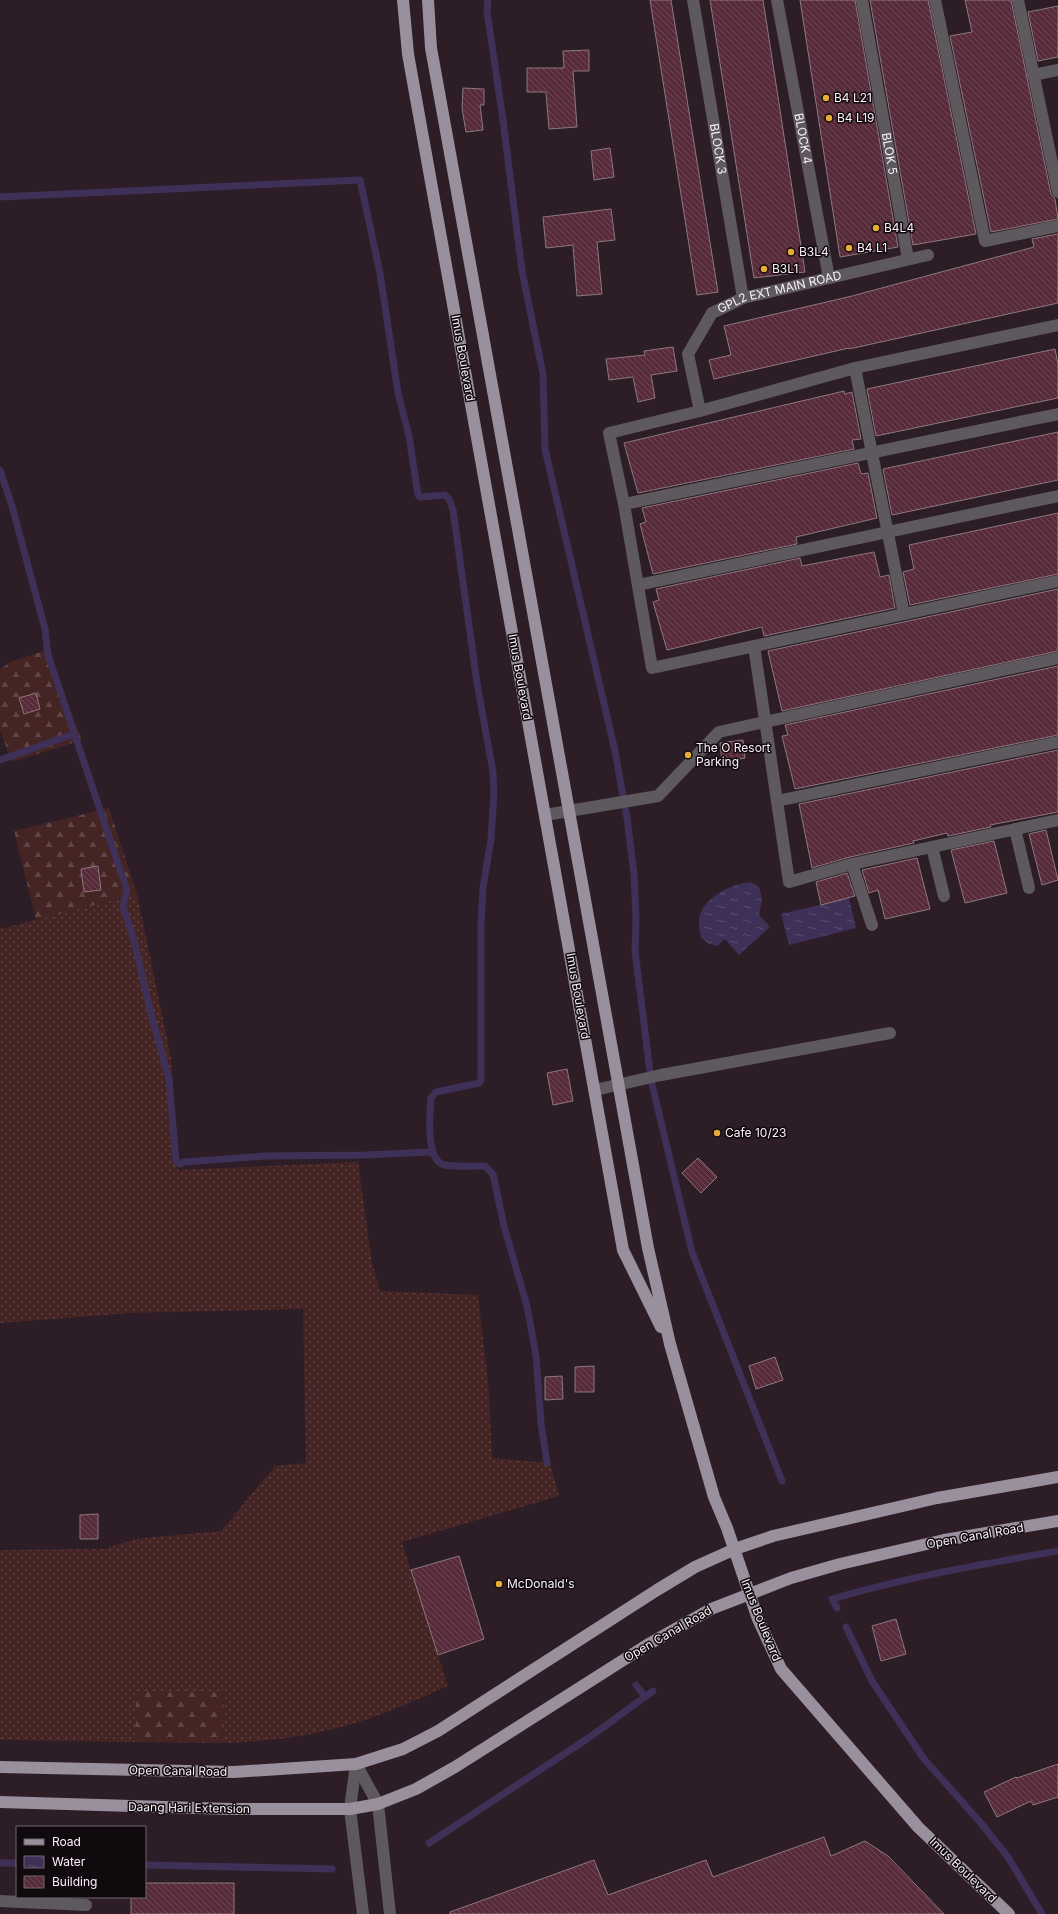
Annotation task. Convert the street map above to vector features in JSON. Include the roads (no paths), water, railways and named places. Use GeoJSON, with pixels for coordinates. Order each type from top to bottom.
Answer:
{"type":"FeatureCollection","features":[{"type":"Feature","properties":{"kind":"main road","name":"Imus Boulevard"},"geometry":{"type":"LineString","coordinates":[[403,0],[408,54],[624,1250],[670,1344]]}},
{"type":"Feature","properties":{"kind":"main road","name":"Imus Boulevard"},"geometry":{"type":"LineString","coordinates":[[428,0],[431,48],[648,1248],[670,1344],[714,1497],[735,1549],[763,1630],[781,1670],[918,1827],[1009,1914]]}},
{"type":"Feature","properties":{"kind":"main road"},"geometry":{"type":"LineString","coordinates":[[356,1764],[403,1750],[438,1731],[695,1567],[735,1549],[773,1536],[936,1498],[1058,1477]]}},
{"type":"Feature","properties":{"kind":"main road","name":"Open Canal Road"},"geometry":{"type":"LineString","coordinates":[[378,1804],[416,1789],[455,1767],[647,1645],[697,1616],[749,1593],[791,1578],[840,1564],[944,1540],[1058,1521]]}},
{"type":"Feature","properties":{"kind":"main road","name":"Open Canal Road"},"geometry":{"type":"LineString","coordinates":[[0,1766],[234,1772],[356,1764]]}},
{"type":"Feature","properties":{"kind":"main road","name":"Daang Hari Extension"},"geometry":{"type":"LineString","coordinates":[[0,1802],[231,1810],[350,1809],[378,1804]]}},
{"type":"Feature","properties":{"kind":"street","name":"BLOCK 3"},"geometry":{"type":"LineString","coordinates":[[693,0],[743,298]]}},
{"type":"Feature","properties":{"kind":"street","name":"BLOCK 4"},"geometry":{"type":"LineString","coordinates":[[777,0],[829,278]]}},
{"type":"Feature","properties":{"kind":"street","name":"BLOK 5"},"geometry":{"type":"LineString","coordinates":[[862,0],[908,259]]}},
{"type":"Feature","properties":{"kind":"street"},"geometry":{"type":"LineString","coordinates":[[935,0],[985,240],[1058,226]]}},
{"type":"Feature","properties":{"kind":"street"},"geometry":{"type":"LineString","coordinates":[[1018,0],[1033,75],[1054,153],[1058,192]]}},
{"type":"Feature","properties":{"kind":"street"},"geometry":{"type":"LineString","coordinates":[[1033,75],[1058,70]]}},
{"type":"Feature","properties":{"kind":"street","name":"GPL2 EXT MAIN ROAD"},"geometry":{"type":"LineString","coordinates":[[700,411],[688,354],[712,312],[743,298],[928,255]]}},
{"type":"Feature","properties":{"kind":"street"},"geometry":{"type":"LineString","coordinates":[[1058,326],[855,368],[700,411],[609,433],[624,504],[652,668],[1058,581]]}},
{"type":"Feature","properties":{"kind":"street"},"geometry":{"type":"LineString","coordinates":[[855,368],[904,614]]}},
{"type":"Feature","properties":{"kind":"street"},"geometry":{"type":"LineString","coordinates":[[624,504],[1058,414]]}},
{"type":"Feature","properties":{"kind":"street"},"geometry":{"type":"LineString","coordinates":[[638,585],[1058,496]]}},
{"type":"Feature","properties":{"kind":"street"},"geometry":{"type":"LineString","coordinates":[[754,646],[789,882],[852,864],[1058,820]]}},
{"type":"Feature","properties":{"kind":"street"},"geometry":{"type":"LineString","coordinates":[[545,815],[658,796],[719,732],[1058,658]]}},
{"type":"Feature","properties":{"kind":"street"},"geometry":{"type":"LineString","coordinates":[[777,801],[1058,742]]}},
{"type":"Feature","properties":{"kind":"street"},"geometry":{"type":"LineString","coordinates":[[1015,829],[1029,888]]}},
{"type":"Feature","properties":{"kind":"street"},"geometry":{"type":"LineString","coordinates":[[932,847],[944,896]]}},
{"type":"Feature","properties":{"kind":"street"},"geometry":{"type":"LineString","coordinates":[[852,864],[872,925]]}},
{"type":"Feature","properties":{"kind":"street"},"geometry":{"type":"LineString","coordinates":[[595,1090],[661,1075],[890,1033]]}},
{"type":"Feature","properties":{"kind":"street"},"geometry":{"type":"LineString","coordinates":[[356,1764],[378,1804],[390,1914]]}},
{"type":"Feature","properties":{"kind":"street"},"geometry":{"type":"LineString","coordinates":[[356,1764],[350,1809],[363,1914]]}},
{"type":"Feature","properties":{"kind":"street"},"geometry":{"type":"LineString","coordinates":[[0,1901],[86,1905]]}},
{"type":"Feature","properties":{"kind":"water"},"geometry":{"type":"Polygon","coordinates":[[[751,882],[759,887],[762,899],[759,915],[770,927],[739,955],[725,939],[717,946],[709,944],[701,938],[699,916],[706,904],[717,894],[730,887],[751,882]]]}},
{"type":"Feature","properties":{"kind":"water"},"geometry":{"type":"Polygon","coordinates":[[[849,898],[856,928],[789,945],[781,914],[849,898]]]}},
{"type":"Feature","properties":{"kind":"waterway"},"geometry":{"type":"LineString","coordinates":[[488,0],[487,11],[503,120],[522,271],[543,374],[545,449],[615,751],[627,818],[634,874],[636,918],[635,951],[651,1080],[692,1252],[782,1481]]}},
{"type":"Feature","properties":{"kind":"waterway"},"geometry":{"type":"LineString","coordinates":[[0,197],[360,180],[380,273],[398,393],[409,436],[418,495],[421,497],[445,495],[449,499],[453,510],[477,683],[493,772],[494,793],[491,839],[483,888],[481,924],[481,1080],[479,1083],[436,1092],[431,1098],[431,1145],[438,1161],[444,1165],[485,1166],[493,1174],[504,1226],[527,1306],[536,1356],[541,1423],[547,1463]]}},
{"type":"Feature","properties":{"kind":"waterway"},"geometry":{"type":"LineString","coordinates":[[0,470],[12,506],[45,629],[48,655],[127,890],[123,906],[134,941],[152,1018],[169,1079],[176,1161],[180,1164],[184,1162],[266,1156],[365,1155],[432,1152]]}},
{"type":"Feature","properties":{"kind":"waterway"},"geometry":{"type":"LineString","coordinates":[[0,760],[74,734]]}},
{"type":"Feature","properties":{"kind":"waterway"},"geometry":{"type":"LineString","coordinates":[[837,1608],[832,1599],[860,1591],[945,1572],[1058,1551]]}},
{"type":"Feature","properties":{"kind":"waterway"},"geometry":{"type":"LineString","coordinates":[[846,1627],[872,1681],[924,1759],[980,1822],[1008,1857],[1042,1914]]}},
{"type":"Feature","properties":{"kind":"waterway"},"geometry":{"type":"LineString","coordinates":[[636,1685],[645,1697]]}},
{"type":"Feature","properties":{"kind":"waterway"},"geometry":{"type":"LineString","coordinates":[[429,1843],[590,1737],[653,1691]]}},
{"type":"Feature","properties":{"kind":"waterway"},"geometry":{"type":"LineString","coordinates":[[0,1863],[16,1863]]}},
{"type":"Feature","properties":{"kind":"waterway"},"geometry":{"type":"LineString","coordinates":[[146,1865],[332,1869]]}},
{"type":"Feature","properties":{"kind":"place","name":"B4 L21"},"geometry":{"type":"Point","coordinates":[826,98]}},
{"type":"Feature","properties":{"kind":"place","name":"B4 L19"},"geometry":{"type":"Point","coordinates":[829,118]}},
{"type":"Feature","properties":{"kind":"place","name":"B4L4"},"geometry":{"type":"Point","coordinates":[876,228]}},
{"type":"Feature","properties":{"kind":"place","name":"B4 L1"},"geometry":{"type":"Point","coordinates":[849,248]}},
{"type":"Feature","properties":{"kind":"place","name":"B3L4"},"geometry":{"type":"Point","coordinates":[791,252]}},
{"type":"Feature","properties":{"kind":"place","name":"B3L1"},"geometry":{"type":"Point","coordinates":[764,269]}},
{"type":"Feature","properties":{"kind":"place","name":"The O Resort Parking"},"geometry":{"type":"Point","coordinates":[688,755]}},
{"type":"Feature","properties":{"kind":"place","name":"Cafe 10/23"},"geometry":{"type":"Point","coordinates":[717,1133]}},
{"type":"Feature","properties":{"kind":"place","name":"McDonald's"},"geometry":{"type":"Point","coordinates":[499,1584]}}]}
